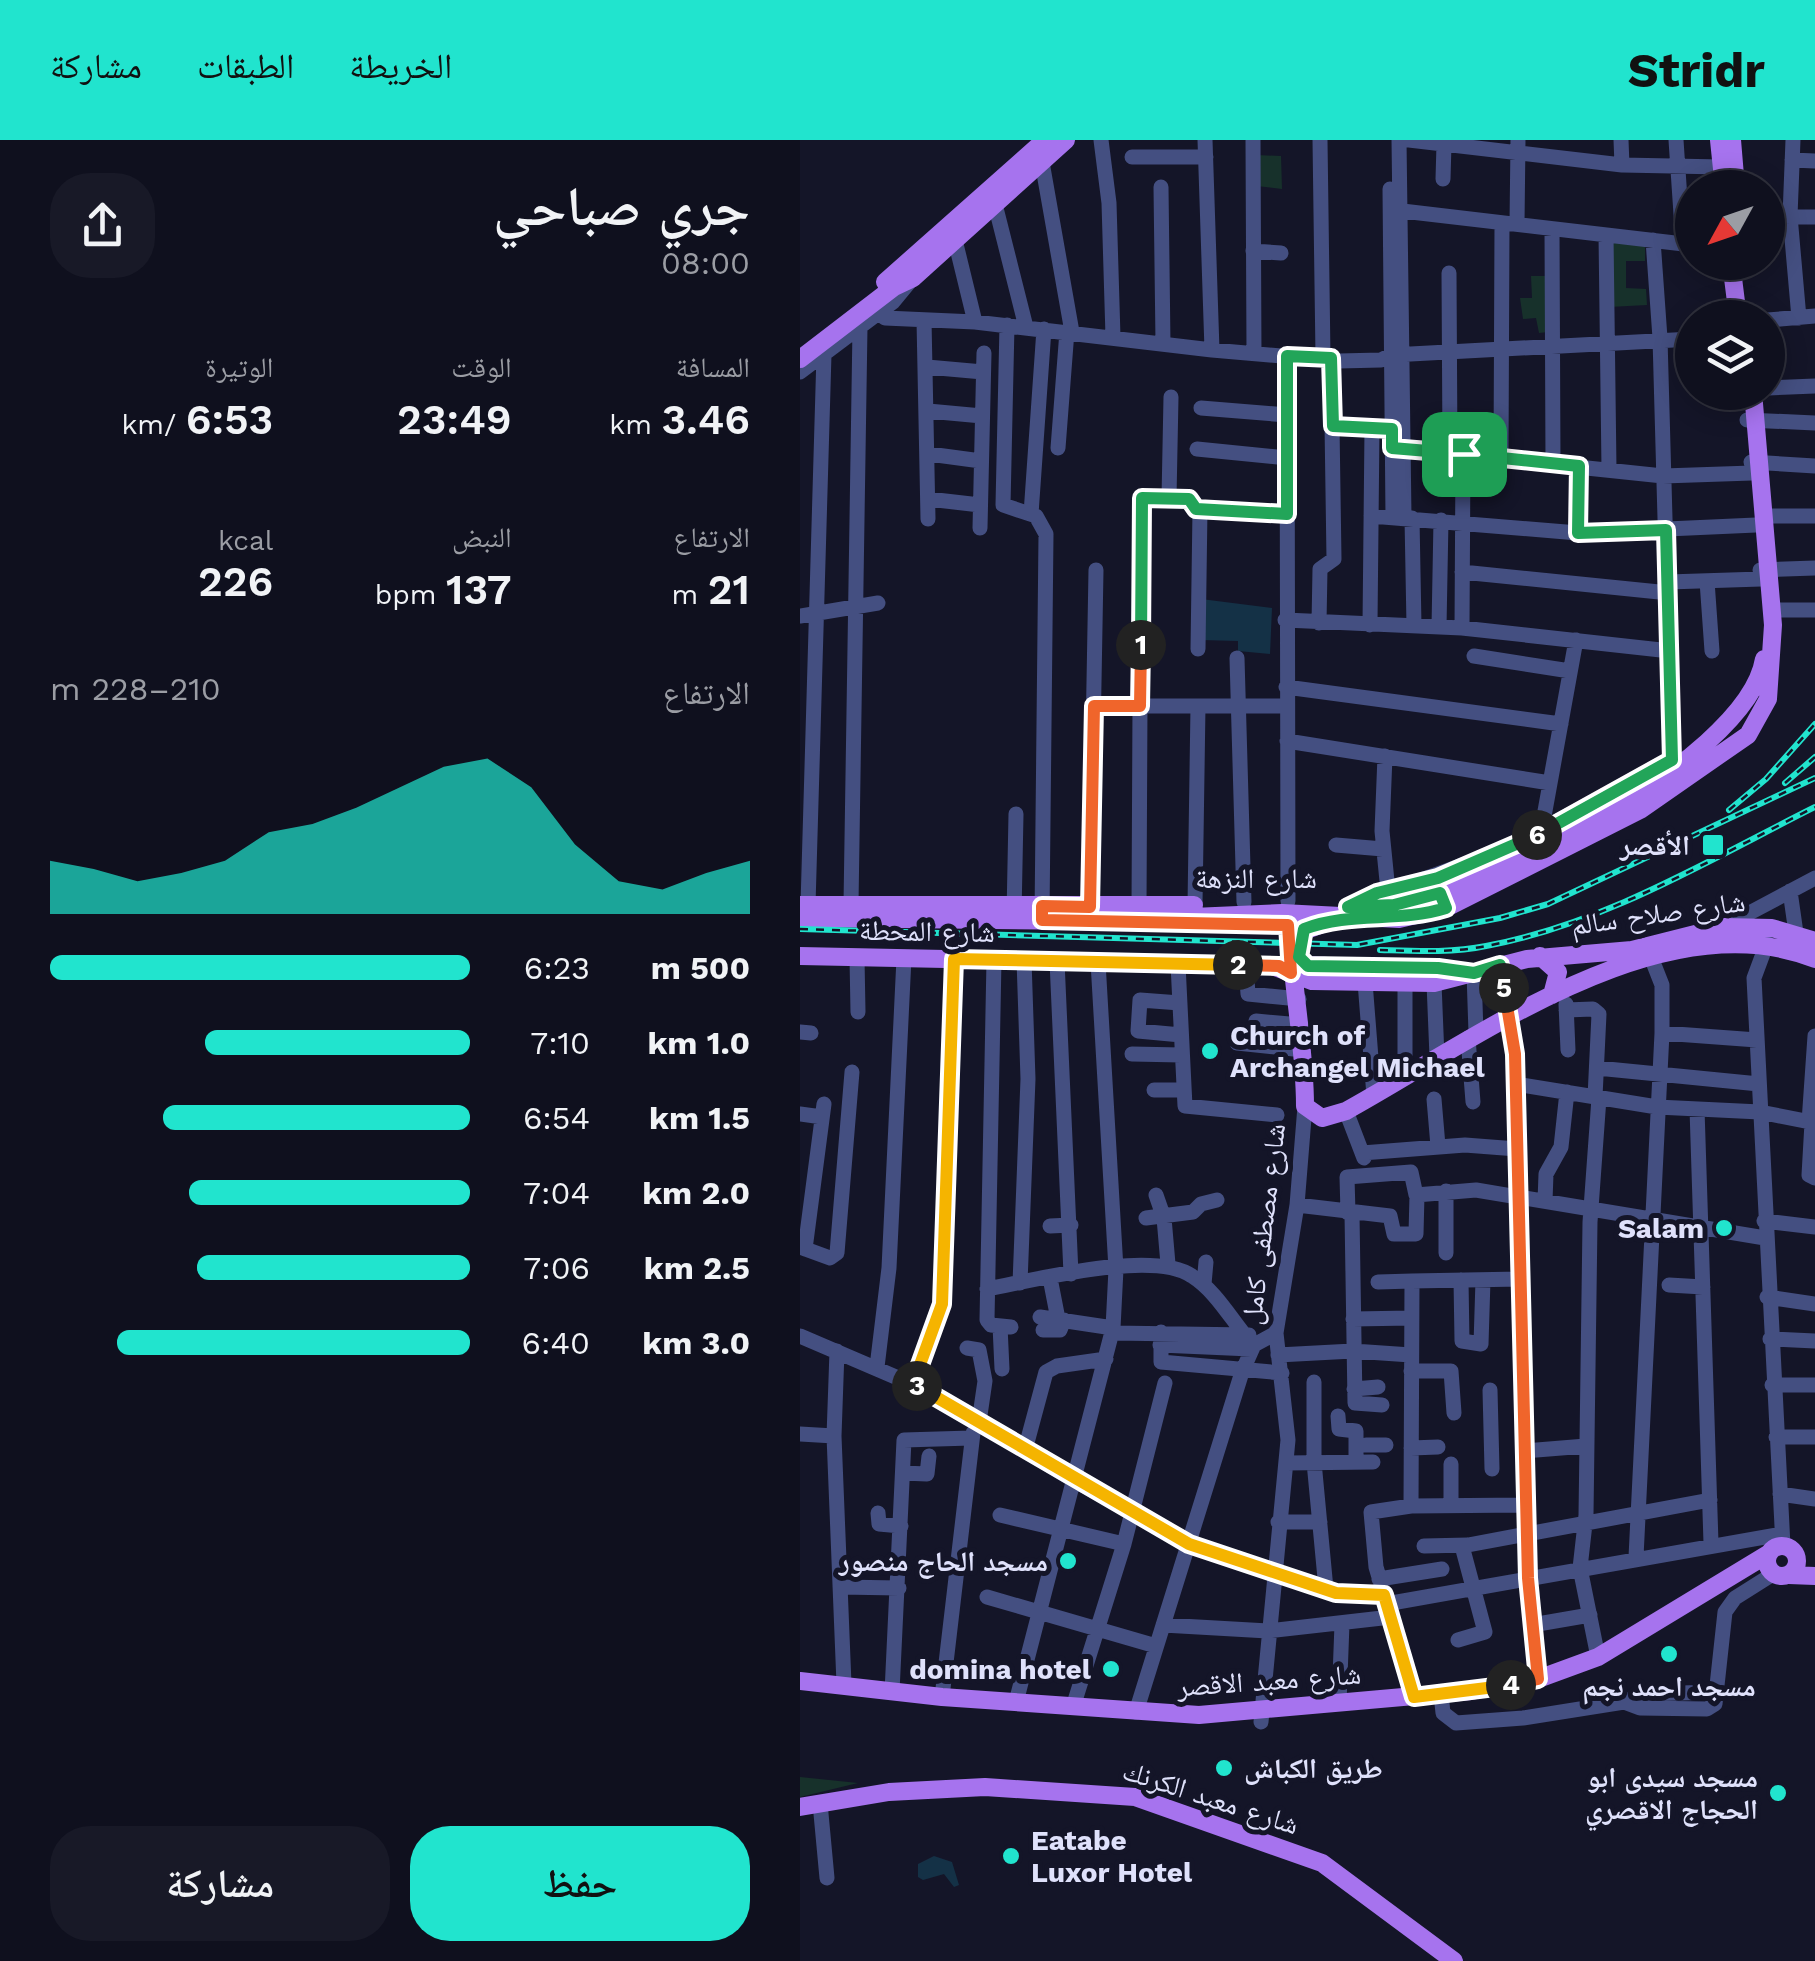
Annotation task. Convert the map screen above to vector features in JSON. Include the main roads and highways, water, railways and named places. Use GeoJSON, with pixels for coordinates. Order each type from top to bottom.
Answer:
{"type":"FeatureCollection","features":[{"type":"Feature","properties":{"kind":"main road"},"geometry":{"type":"LineString","coordinates":[[800,359],[913,278],[994,204],[1046,140]]}},
{"type":"Feature","properties":{"kind":"main road"},"geometry":{"type":"LineString","coordinates":[[800,346],[1066,140]]}},
{"type":"Feature","properties":{"kind":"main road"},"geometry":{"type":"LineString","coordinates":[[1719,140],[1722,170]]}},
{"type":"Feature","properties":{"kind":"main road"},"geometry":{"type":"LineString","coordinates":[[1732,140],[1734,170]]}},
{"type":"Feature","properties":{"kind":"main road","name":"شارع النزهة"},"geometry":{"type":"LineString","coordinates":[[1750,410],[1752,420]]}},
{"type":"Feature","properties":{"kind":"main road","name":"شارع النزهة"},"geometry":{"type":"LineString","coordinates":[[1042,913],[1090,907],[1288,901],[1399,919],[1640,810],[1748,735],[1763,712],[1765,646],[1752,410]]}},
{"type":"Feature","properties":{"kind":"main road","name":"شارع النزهة"},"geometry":{"type":"LineString","coordinates":[[1443,900],[1590,821],[1732,723],[1764,684],[1772,610],[1764,572]]}},
{"type":"Feature","properties":{"kind":"main road"},"geometry":{"type":"LineString","coordinates":[[1732,723],[1748,735]]}},
{"type":"Feature","properties":{"kind":"main road"},"geometry":{"type":"LineString","coordinates":[[871,903],[916,920]]}},
{"type":"Feature","properties":{"kind":"main road","name":"شارع النزهة"},"geometry":{"type":"LineString","coordinates":[[803,910],[871,903],[1167,920],[1346,912]]}},
{"type":"Feature","properties":{"kind":"main road","name":"شارع النزهة"},"geometry":{"type":"LineString","coordinates":[[803,910],[916,920],[1014,912]]}},
{"type":"Feature","properties":{"kind":"main road"},"geometry":{"type":"LineString","coordinates":[[1346,912],[1304,929],[1299,957],[1304,964],[1438,968],[1474,973]]}},
{"type":"Feature","properties":{"kind":"main road","name":"شارع مصطفى كامل"},"geometry":{"type":"LineString","coordinates":[[1167,920],[1285,923],[1290,928],[1291,973],[1300,998],[1305,1106],[1322,1118],[1346,1111],[1472,1036],[1567,990]]}},
{"type":"Feature","properties":{"kind":"main road","name":"شارع صلاح سالم"},"geometry":{"type":"LineString","coordinates":[[1291,973],[1312,981],[1434,982],[1540,956],[1632,950],[1726,935],[1756,926],[1796,933],[1815,941]]}},
{"type":"Feature","properties":{"kind":"main road"},"geometry":{"type":"LineString","coordinates":[[1567,990],[1652,957],[1726,935],[1815,959]]}},
{"type":"Feature","properties":{"kind":"main road"},"geometry":{"type":"LineString","coordinates":[[1567,990],[1568,969],[1579,953]]}},
{"type":"Feature","properties":{"kind":"main road","name":"شارع المحطة"},"geometry":{"type":"LineString","coordinates":[[800,956],[1279,966],[1291,973]]}},
{"type":"Feature","properties":{"kind":"main road"},"geometry":{"type":"LineString","coordinates":[[1540,956],[1558,972],[1567,990]]}},
{"type":"Feature","properties":{"kind":"main road"},"geometry":{"type":"LineString","coordinates":[[1782,1547],[1815,1556]]}},
{"type":"Feature","properties":{"kind":"main road"},"geometry":{"type":"LineString","coordinates":[[1782,1547],[1767,1565],[1781,1575],[1815,1576]]}},
{"type":"Feature","properties":{"kind":"main road"},"geometry":{"type":"LineString","coordinates":[[1781,1575],[1798,1566],[1782,1547]]}},
{"type":"Feature","properties":{"kind":"main road","name":"شارع معبد الاقصر"},"geometry":{"type":"LineString","coordinates":[[800,1681],[942,1697],[1198,1715],[1261,1716],[1340,1703],[1440,1694],[1538,1679],[1598,1657],[1782,1547]]}},
{"type":"Feature","properties":{"kind":"main road","name":"شارع معبد الكرنك"},"geometry":{"type":"LineString","coordinates":[[800,1807],[889,1792],[985,1787],[1134,1796],[1322,1863],[1437,1953],[1454,1961]]}},
{"type":"Feature","properties":{"kind":"water"},"geometry":{"type":"Polygon","coordinates":[[[1201,599],[1272,608],[1270,654],[1238,651],[1238,641],[1201,640],[1201,599]]]}},
{"type":"Feature","properties":{"kind":"water"},"geometry":{"type":"Polygon","coordinates":[[[934,1856],[952,1862],[959,1885],[954,1887],[944,1874],[923,1880],[918,1877],[918,1864],[934,1856]]]}},
{"type":"Feature","properties":{"kind":"railway"},"geometry":{"type":"LineString","coordinates":[[1729,810],[1766,779],[1815,724]]}},
{"type":"Feature","properties":{"kind":"railway"},"geometry":{"type":"LineString","coordinates":[[1785,783],[1815,757]]}},
{"type":"Feature","properties":{"kind":"railway"},"geometry":{"type":"LineString","coordinates":[[800,929],[1357,945],[1500,918],[1548,904],[1815,778]]}},
{"type":"Feature","properties":{"kind":"railway"},"geometry":{"type":"LineString","coordinates":[[1380,950],[1473,948],[1530,936],[1655,888],[1815,807]]}},
{"type":"Feature","properties":{"kind":"place","name":"الأقصر"},"geometry":{"type":"Point","coordinates":[1713,845]}},
{"type":"Feature","properties":{"kind":"place","name":"Church of Archangel Michael"},"geometry":{"type":"Point","coordinates":[1210,1051]}},
{"type":"Feature","properties":{"kind":"place","name":"Salam"},"geometry":{"type":"Point","coordinates":[1724,1228]}},
{"type":"Feature","properties":{"kind":"place","name":"مسجد الحاج منصور"},"geometry":{"type":"Point","coordinates":[1068,1561]}},
{"type":"Feature","properties":{"kind":"place","name":"مسجد احمد نجم"},"geometry":{"type":"Point","coordinates":[1669,1654]}},
{"type":"Feature","properties":{"kind":"place","name":"domina hotel"},"geometry":{"type":"Point","coordinates":[1111,1669]}},
{"type":"Feature","properties":{"kind":"place","name":"طريق الكباش"},"geometry":{"type":"Point","coordinates":[1224,1768]}},
{"type":"Feature","properties":{"kind":"place","name":"مسجد سيدى ابو الحجاج الاقصري"},"geometry":{"type":"Point","coordinates":[1778,1793]}},
{"type":"Feature","properties":{"kind":"place","name":"Eatabe Luxor Hotel"},"geometry":{"type":"Point","coordinates":[1011,1856]}}]}
